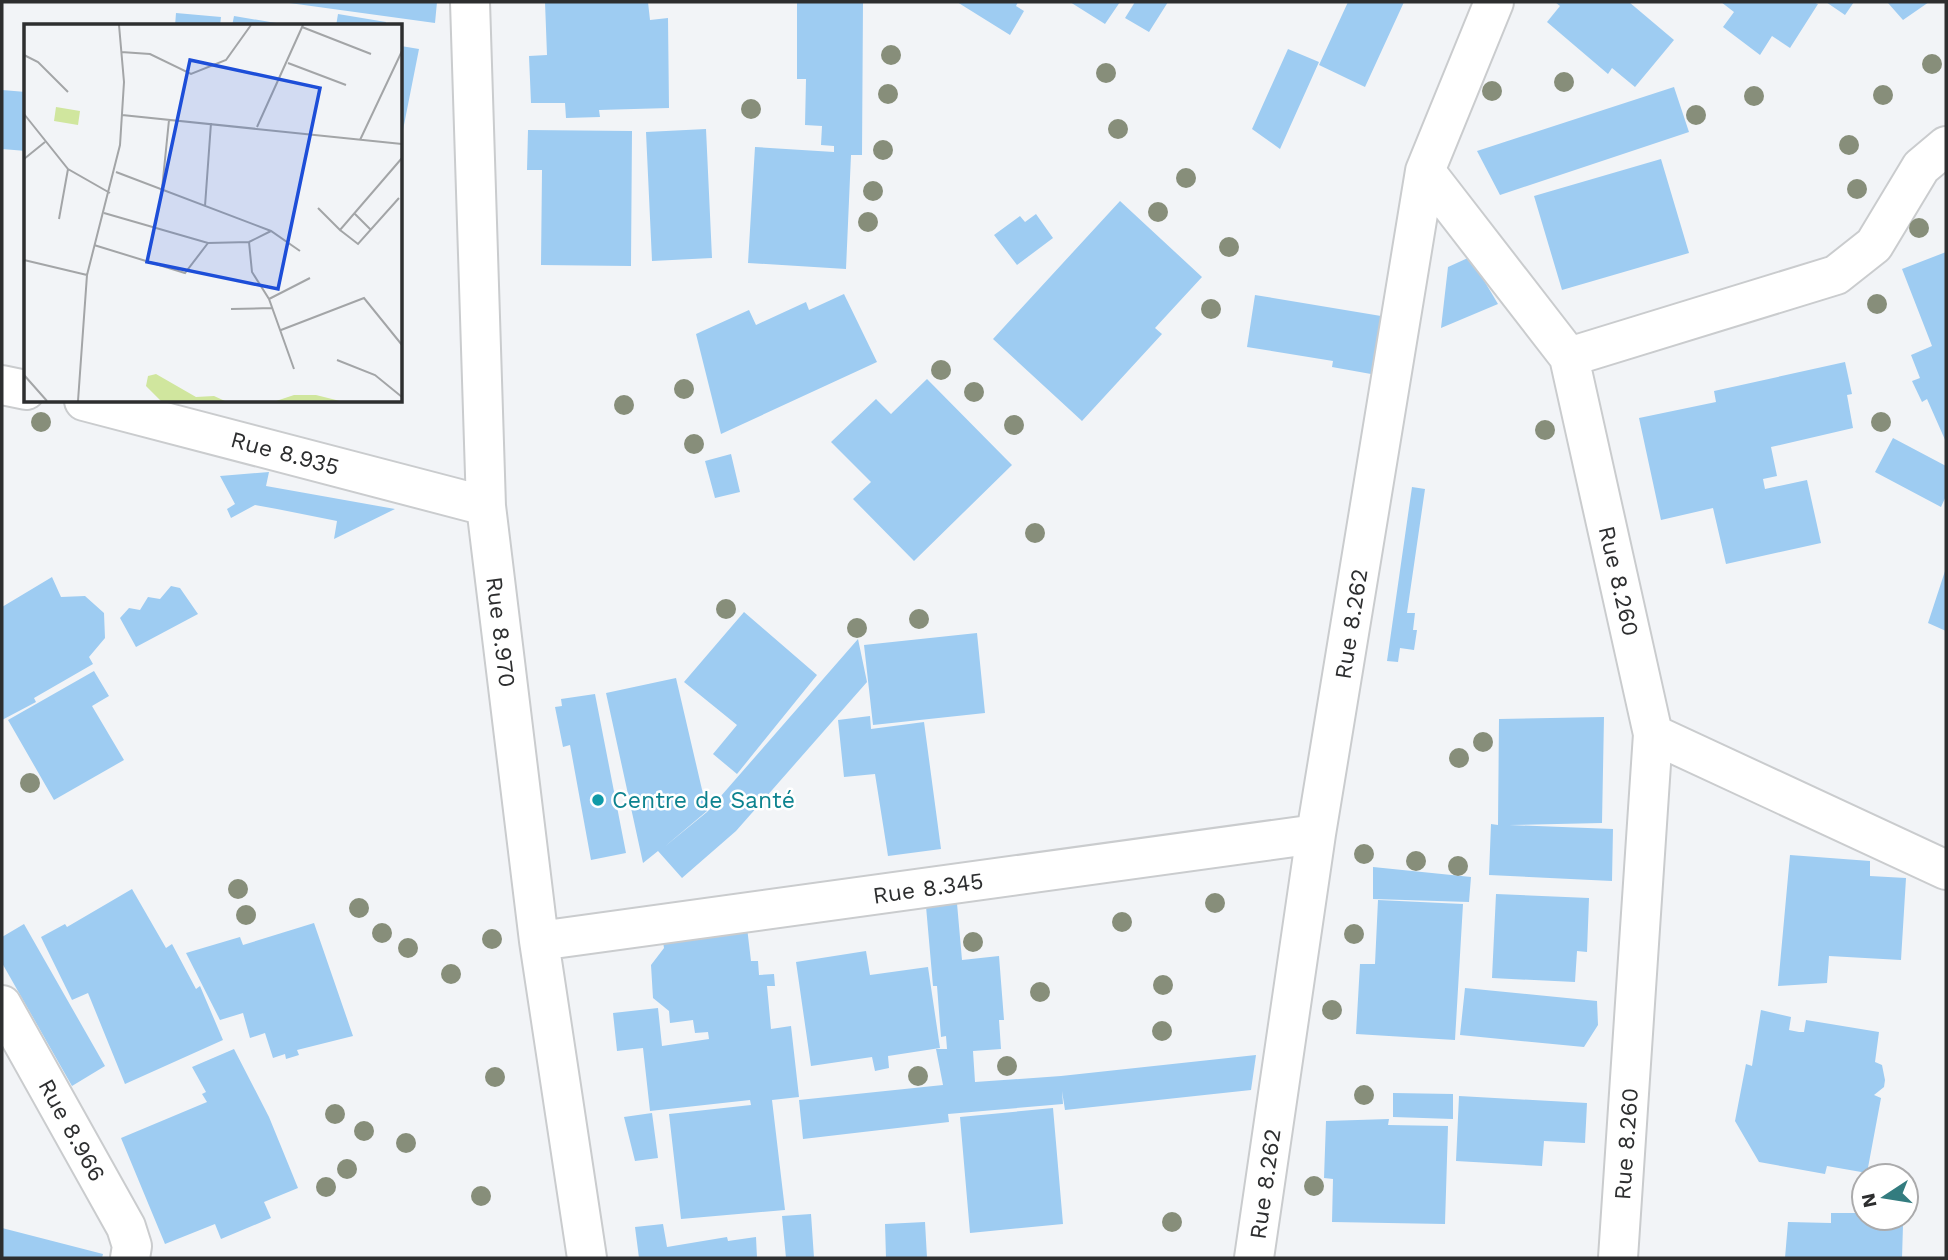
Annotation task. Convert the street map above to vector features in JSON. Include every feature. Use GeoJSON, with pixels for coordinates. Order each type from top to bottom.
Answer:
{"type":"FeatureCollection","features":[{"type":"Feature","properties":{"kind":"street","name":"Rue 8.970"},"geometry":{"type":"LineString","coordinates":[[470,2],[485,506],[539,942],[587,1258]]}},
{"type":"Feature","properties":{"kind":"street","name":"Rue 8.262"},"geometry":{"type":"LineString","coordinates":[[1254,1258],[1316,834],[1425,172],[1494,2]]}},
{"type":"Feature","properties":{"kind":"street"},"geometry":{"type":"LineString","coordinates":[[1425,172],[1569,357],[1836,275],[1874,245],[1921,167],[1946,146]]}},
{"type":"Feature","properties":{"kind":"street","name":"Rue 8.260"},"geometry":{"type":"LineString","coordinates":[[1569,357],[1653,734],[1618,1258]]}},
{"type":"Feature","properties":{"kind":"street"},"geometry":{"type":"LineString","coordinates":[[2,385],[24,390]]}},
{"type":"Feature","properties":{"kind":"street","name":"Rue 8.935"},"geometry":{"type":"LineString","coordinates":[[88,402],[485,506]]}},
{"type":"Feature","properties":{"kind":"street"},"geometry":{"type":"LineString","coordinates":[[1653,734],[1946,870]]}},
{"type":"Feature","properties":{"kind":"street","name":"Rue 8.345"},"geometry":{"type":"LineString","coordinates":[[539,942],[1316,834]]}},
{"type":"Feature","properties":{"kind":"street","name":"Rue 8.966"},"geometry":{"type":"LineString","coordinates":[[2,1004],[126,1227],[132,1246],[130,1258]]}},
{"type":"Feature","properties":{"kind":"building"},"geometry":{"type":"Polygon","coordinates":[[[282,2],[437,2],[435,23],[282,2]]]}},
{"type":"Feature","properties":{"kind":"building"},"geometry":{"type":"Polygon","coordinates":[[[545,2],[648,2],[650,20],[668,18],[669,108],[599,110],[600,117],[566,118],[565,103],[531,103],[529,56],[547,55],[545,2]]]}},
{"type":"Feature","properties":{"kind":"building"},"geometry":{"type":"Polygon","coordinates":[[[797,2],[863,2],[862,155],[851,155],[846,269],[748,263],[755,147],[834,152],[834,146],[821,145],[822,126],[805,125],[806,79],[797,79],[797,2]]]}},
{"type":"Feature","properties":{"kind":"building"},"geometry":{"type":"Polygon","coordinates":[[[957,2],[1018,2],[1016,6],[1024,11],[1010,35],[957,2]]]}},
{"type":"Feature","properties":{"kind":"building"},"geometry":{"type":"Polygon","coordinates":[[[1070,2],[1120,2],[1105,24],[1070,2]]]}},
{"type":"Feature","properties":{"kind":"building"},"geometry":{"type":"Polygon","coordinates":[[[1135,2],[1168,2],[1149,32],[1125,18],[1135,2]]]}},
{"type":"Feature","properties":{"kind":"building"},"geometry":{"type":"Polygon","coordinates":[[[1348,2],[1404,2],[1365,87],[1319,65],[1348,2]]]}},
{"type":"Feature","properties":{"kind":"building"},"geometry":{"type":"Polygon","coordinates":[[[1555,2],[1629,2],[1674,40],[1635,87],[1612,68],[1608,74],[1547,22],[1560,6],[1555,2]]]}},
{"type":"Feature","properties":{"kind":"building"},"geometry":{"type":"Polygon","coordinates":[[[1721,2],[1818,4],[1790,48],[1772,36],[1760,55],[1723,27],[1734,12],[1721,2]]]}},
{"type":"Feature","properties":{"kind":"building"},"geometry":{"type":"Polygon","coordinates":[[[1826,2],[1854,2],[1845,15],[1826,2]]]}},
{"type":"Feature","properties":{"kind":"building"},"geometry":{"type":"Polygon","coordinates":[[[1889,2],[1929,2],[1903,20],[1889,2]]]}},
{"type":"Feature","properties":{"kind":"building"},"geometry":{"type":"Polygon","coordinates":[[[176,13],[221,17],[220,24],[175,24],[176,13]]]}},
{"type":"Feature","properties":{"kind":"building"},"geometry":{"type":"Polygon","coordinates":[[[338,14],[386,22],[386,24],[336,24],[338,14]]]}},
{"type":"Feature","properties":{"kind":"building"},"geometry":{"type":"Polygon","coordinates":[[[234,16],[282,24],[232,24],[234,16]]]}},
{"type":"Feature","properties":{"kind":"building"},"geometry":{"type":"Polygon","coordinates":[[[402,46],[419,49],[402,135],[402,46]]]}},
{"type":"Feature","properties":{"kind":"building"},"geometry":{"type":"Polygon","coordinates":[[[1288,49],[1319,62],[1280,149],[1252,129],[1288,49]]]}},
{"type":"Feature","properties":{"kind":"building"},"geometry":{"type":"Polygon","coordinates":[[[1674,87],[1689,132],[1500,195],[1477,151],[1674,87]]]}},
{"type":"Feature","properties":{"kind":"building"},"geometry":{"type":"Polygon","coordinates":[[[2,90],[24,92],[24,151],[2,149],[2,90]]]}},
{"type":"Feature","properties":{"kind":"building"},"geometry":{"type":"Polygon","coordinates":[[[706,129],[712,258],[652,261],[646,132],[706,129]]]}},
{"type":"Feature","properties":{"kind":"building"},"geometry":{"type":"Polygon","coordinates":[[[528,130],[632,131],[631,266],[541,265],[542,170],[527,170],[528,130]]]}},
{"type":"Feature","properties":{"kind":"building"},"geometry":{"type":"Polygon","coordinates":[[[1661,159],[1689,253],[1562,290],[1534,196],[1661,159]]]}},
{"type":"Feature","properties":{"kind":"building"},"geometry":{"type":"Polygon","coordinates":[[[1120,201],[1202,277],[1155,328],[1162,334],[1082,421],[993,339],[1120,201]]]}},
{"type":"Feature","properties":{"kind":"building"},"geometry":{"type":"Polygon","coordinates":[[[1036,214],[1053,238],[1017,265],[994,235],[1020,216],[1025,222],[1036,214]]]}},
{"type":"Feature","properties":{"kind":"building"},"geometry":{"type":"Polygon","coordinates":[[[1946,252],[1946,442],[1927,399],[1922,402],[1912,381],[1920,378],[1911,355],[1932,346],[1902,269],[1946,252]]]}},
{"type":"Feature","properties":{"kind":"building"},"geometry":{"type":"Polygon","coordinates":[[[1470,257],[1498,304],[1441,328],[1448,267],[1470,257]]]}},
{"type":"Feature","properties":{"kind":"building"},"geometry":{"type":"Polygon","coordinates":[[[844,294],[877,362],[721,434],[696,334],[749,310],[756,325],[806,302],[809,310],[844,294]]]}},
{"type":"Feature","properties":{"kind":"building"},"geometry":{"type":"Polygon","coordinates":[[[1255,295],[1381,316],[1371,374],[1332,367],[1333,361],[1247,347],[1255,295]]]}},
{"type":"Feature","properties":{"kind":"building"},"geometry":{"type":"Polygon","coordinates":[[[1845,362],[1852,394],[1847,395],[1853,428],[1771,447],[1777,476],[1763,479],[1765,489],[1807,480],[1821,543],[1726,564],[1713,508],[1661,520],[1639,418],[1716,402],[1714,391],[1845,362]]]}},
{"type":"Feature","properties":{"kind":"building"},"geometry":{"type":"Polygon","coordinates":[[[927,379],[1012,465],[914,561],[853,499],[871,482],[831,442],[876,399],[891,414],[927,379]]]}},
{"type":"Feature","properties":{"kind":"building"},"geometry":{"type":"Polygon","coordinates":[[[1893,438],[1946,466],[1946,496],[1941,507],[1875,472],[1893,438]]]}},
{"type":"Feature","properties":{"kind":"building"},"geometry":{"type":"Polygon","coordinates":[[[731,454],[740,492],[715,498],[705,461],[731,454]]]}},
{"type":"Feature","properties":{"kind":"building"},"geometry":{"type":"Polygon","coordinates":[[[269,472],[266,486],[395,509],[334,539],[337,521],[255,505],[231,518],[227,509],[235,504],[220,476],[269,472]]]}},
{"type":"Feature","properties":{"kind":"building"},"geometry":{"type":"Polygon","coordinates":[[[1412,487],[1425,489],[1407,613],[1415,613],[1413,630],[1417,630],[1414,650],[1400,648],[1398,662],[1387,661],[1412,487]]]}},
{"type":"Feature","properties":{"kind":"building"},"geometry":{"type":"Polygon","coordinates":[[[1946,568],[1946,631],[1928,623],[1946,568]]]}},
{"type":"Feature","properties":{"kind":"building"},"geometry":{"type":"Polygon","coordinates":[[[52,577],[61,597],[85,596],[104,613],[105,638],[89,657],[93,664],[34,698],[36,702],[2,720],[2,607],[52,577]]]}},
{"type":"Feature","properties":{"kind":"building"},"geometry":{"type":"Polygon","coordinates":[[[171,586],[180,588],[198,614],[136,647],[120,618],[129,608],[140,610],[148,597],[160,599],[171,586]]]}},
{"type":"Feature","properties":{"kind":"building"},"geometry":{"type":"Polygon","coordinates":[[[744,612],[817,675],[737,774],[713,754],[737,725],[684,682],[744,612]]]}},
{"type":"Feature","properties":{"kind":"building"},"geometry":{"type":"Polygon","coordinates":[[[977,633],[985,713],[873,725],[864,645],[977,633]]]}},
{"type":"Feature","properties":{"kind":"building"},"geometry":{"type":"Polygon","coordinates":[[[858,639],[867,682],[736,831],[682,878],[658,851],[643,863],[606,693],[676,678],[707,811],[663,848],[707,812],[858,639]]]}},
{"type":"Feature","properties":{"kind":"building"},"geometry":{"type":"Polygon","coordinates":[[[94,671],[109,696],[92,706],[124,760],[54,800],[8,720],[94,671]]]}},
{"type":"Feature","properties":{"kind":"building","name":"Centre de Santé"},"geometry":{"type":"Polygon","coordinates":[[[595,694],[626,853],[591,860],[570,745],[563,747],[555,707],[562,706],[561,699],[595,694]]]}},
{"type":"Feature","properties":{"kind":"building"},"geometry":{"type":"Polygon","coordinates":[[[870,716],[871,729],[924,722],[941,849],[888,856],[875,774],[844,777],[838,720],[870,716]]]}},
{"type":"Feature","properties":{"kind":"building"},"geometry":{"type":"Polygon","coordinates":[[[1604,717],[1602,823],[1509,825],[1613,829],[1612,881],[1489,875],[1491,824],[1498,825],[1499,719],[1604,717]]]}},
{"type":"Feature","properties":{"kind":"building"},"geometry":{"type":"Polygon","coordinates":[[[1790,855],[1870,861],[1870,876],[1906,878],[1901,960],[1829,956],[1827,983],[1778,986],[1790,855]]]}},
{"type":"Feature","properties":{"kind":"building"},"geometry":{"type":"Polygon","coordinates":[[[1373,867],[1471,877],[1469,902],[1373,899],[1373,867]]]}},
{"type":"Feature","properties":{"kind":"building"},"geometry":{"type":"Polygon","coordinates":[[[132,889],[166,948],[172,944],[196,989],[200,986],[223,1040],[125,1084],[88,993],[72,1000],[41,937],[65,924],[67,927],[132,889]]]}},
{"type":"Feature","properties":{"kind":"building"},"geometry":{"type":"Polygon","coordinates":[[[956,892],[962,960],[999,956],[1004,1020],[999,1020],[1001,1049],[973,1051],[975,1082],[1061,1076],[1256,1055],[1251,1090],[1065,1110],[1062,1091],[1063,1104],[948,1114],[949,1122],[803,1139],[799,1100],[943,1085],[936,1049],[947,1049],[946,1036],[941,1037],[937,986],[933,986],[925,895],[956,892]]]}},
{"type":"Feature","properties":{"kind":"building"},"geometry":{"type":"Polygon","coordinates":[[[1496,894],[1589,898],[1587,952],[1577,951],[1575,982],[1492,978],[1496,894]]]}},
{"type":"Feature","properties":{"kind":"building"},"geometry":{"type":"Polygon","coordinates":[[[1378,900],[1463,904],[1455,1040],[1356,1034],[1360,964],[1375,964],[1378,900]]]}},
{"type":"Feature","properties":{"kind":"building"},"geometry":{"type":"Polygon","coordinates":[[[746,919],[751,961],[758,961],[759,975],[774,974],[775,986],[767,986],[771,1029],[791,1026],[799,1097],[772,1100],[785,1210],[681,1219],[669,1114],[751,1105],[750,1100],[650,1111],[643,1048],[617,1051],[613,1013],[658,1008],[662,1046],[709,1039],[708,1032],[695,1033],[693,1020],[670,1023],[669,1011],[653,998],[651,965],[664,948],[661,929],[746,919]]]}},
{"type":"Feature","properties":{"kind":"building"},"geometry":{"type":"Polygon","coordinates":[[[314,923],[353,1036],[297,1050],[299,1055],[286,1059],[285,1054],[273,1058],[265,1033],[250,1038],[243,1013],[220,1020],[186,953],[240,937],[243,945],[314,923]]]}},
{"type":"Feature","properties":{"kind":"building"},"geometry":{"type":"Polygon","coordinates":[[[24,924],[105,1066],[72,1086],[2,963],[2,937],[24,924]]]}},
{"type":"Feature","properties":{"kind":"building"},"geometry":{"type":"Polygon","coordinates":[[[866,951],[870,975],[928,967],[940,1048],[888,1056],[889,1068],[875,1071],[872,1057],[811,1066],[796,962],[866,951]]]}},
{"type":"Feature","properties":{"kind":"building"},"geometry":{"type":"Polygon","coordinates":[[[1465,988],[1597,1001],[1598,1025],[1584,1047],[1460,1035],[1465,988]]]}},
{"type":"Feature","properties":{"kind":"building"},"geometry":{"type":"Polygon","coordinates":[[[1761,1010],[1791,1017],[1789,1030],[1799,1032],[1804,1032],[1806,1020],[1879,1032],[1875,1062],[1882,1065],[1885,1080],[1884,1087],[1874,1095],[1881,1098],[1869,1162],[1850,1162],[1850,1170],[1827,1166],[1825,1174],[1759,1162],[1735,1121],[1746,1064],[1752,1066],[1761,1010]]]}},
{"type":"Feature","properties":{"kind":"building"},"geometry":{"type":"Polygon","coordinates":[[[234,1049],[269,1117],[298,1188],[264,1202],[271,1218],[221,1239],[215,1224],[165,1244],[121,1138],[207,1102],[202,1094],[206,1092],[192,1067],[234,1049]]]}},
{"type":"Feature","properties":{"kind":"building"},"geometry":{"type":"Polygon","coordinates":[[[1393,1093],[1453,1094],[1453,1119],[1393,1117],[1393,1093]]]}},
{"type":"Feature","properties":{"kind":"building"},"geometry":{"type":"Polygon","coordinates":[[[1459,1096],[1587,1103],[1585,1143],[1544,1141],[1542,1166],[1456,1161],[1459,1096]]]}},
{"type":"Feature","properties":{"kind":"building"},"geometry":{"type":"Polygon","coordinates":[[[1053,1108],[1063,1224],[970,1233],[960,1117],[1053,1108]]]}},
{"type":"Feature","properties":{"kind":"building"},"geometry":{"type":"Polygon","coordinates":[[[652,1113],[658,1158],[635,1161],[624,1117],[652,1113]]]}},
{"type":"Feature","properties":{"kind":"building"},"geometry":{"type":"Polygon","coordinates":[[[1389,1119],[1388,1125],[1448,1126],[1445,1224],[1332,1222],[1333,1179],[1324,1178],[1326,1121],[1389,1119]]]}},
{"type":"Feature","properties":{"kind":"building"},"geometry":{"type":"Polygon","coordinates":[[[1831,1213],[1850,1213],[1850,1232],[1903,1232],[1902,1258],[1785,1258],[1788,1222],[1831,1223],[1831,1213]]]}},
{"type":"Feature","properties":{"kind":"building"},"geometry":{"type":"Polygon","coordinates":[[[811,1214],[814,1258],[786,1258],[782,1216],[811,1214]]]}},
{"type":"Feature","properties":{"kind":"building"},"geometry":{"type":"Polygon","coordinates":[[[925,1222],[927,1258],[886,1258],[885,1224],[925,1222]]]}},
{"type":"Feature","properties":{"kind":"building"},"geometry":{"type":"Polygon","coordinates":[[[663,1224],[667,1247],[727,1237],[728,1241],[756,1237],[757,1258],[639,1258],[635,1227],[663,1224]]]}},
{"type":"Feature","properties":{"kind":"building"},"geometry":{"type":"Polygon","coordinates":[[[2,1228],[103,1254],[102,1258],[2,1258],[2,1228]]]}},
{"type":"Feature","properties":{"kind":"place","name":"Centre de Santé"},"geometry":{"type":"Point","coordinates":[598,800]}}]}
